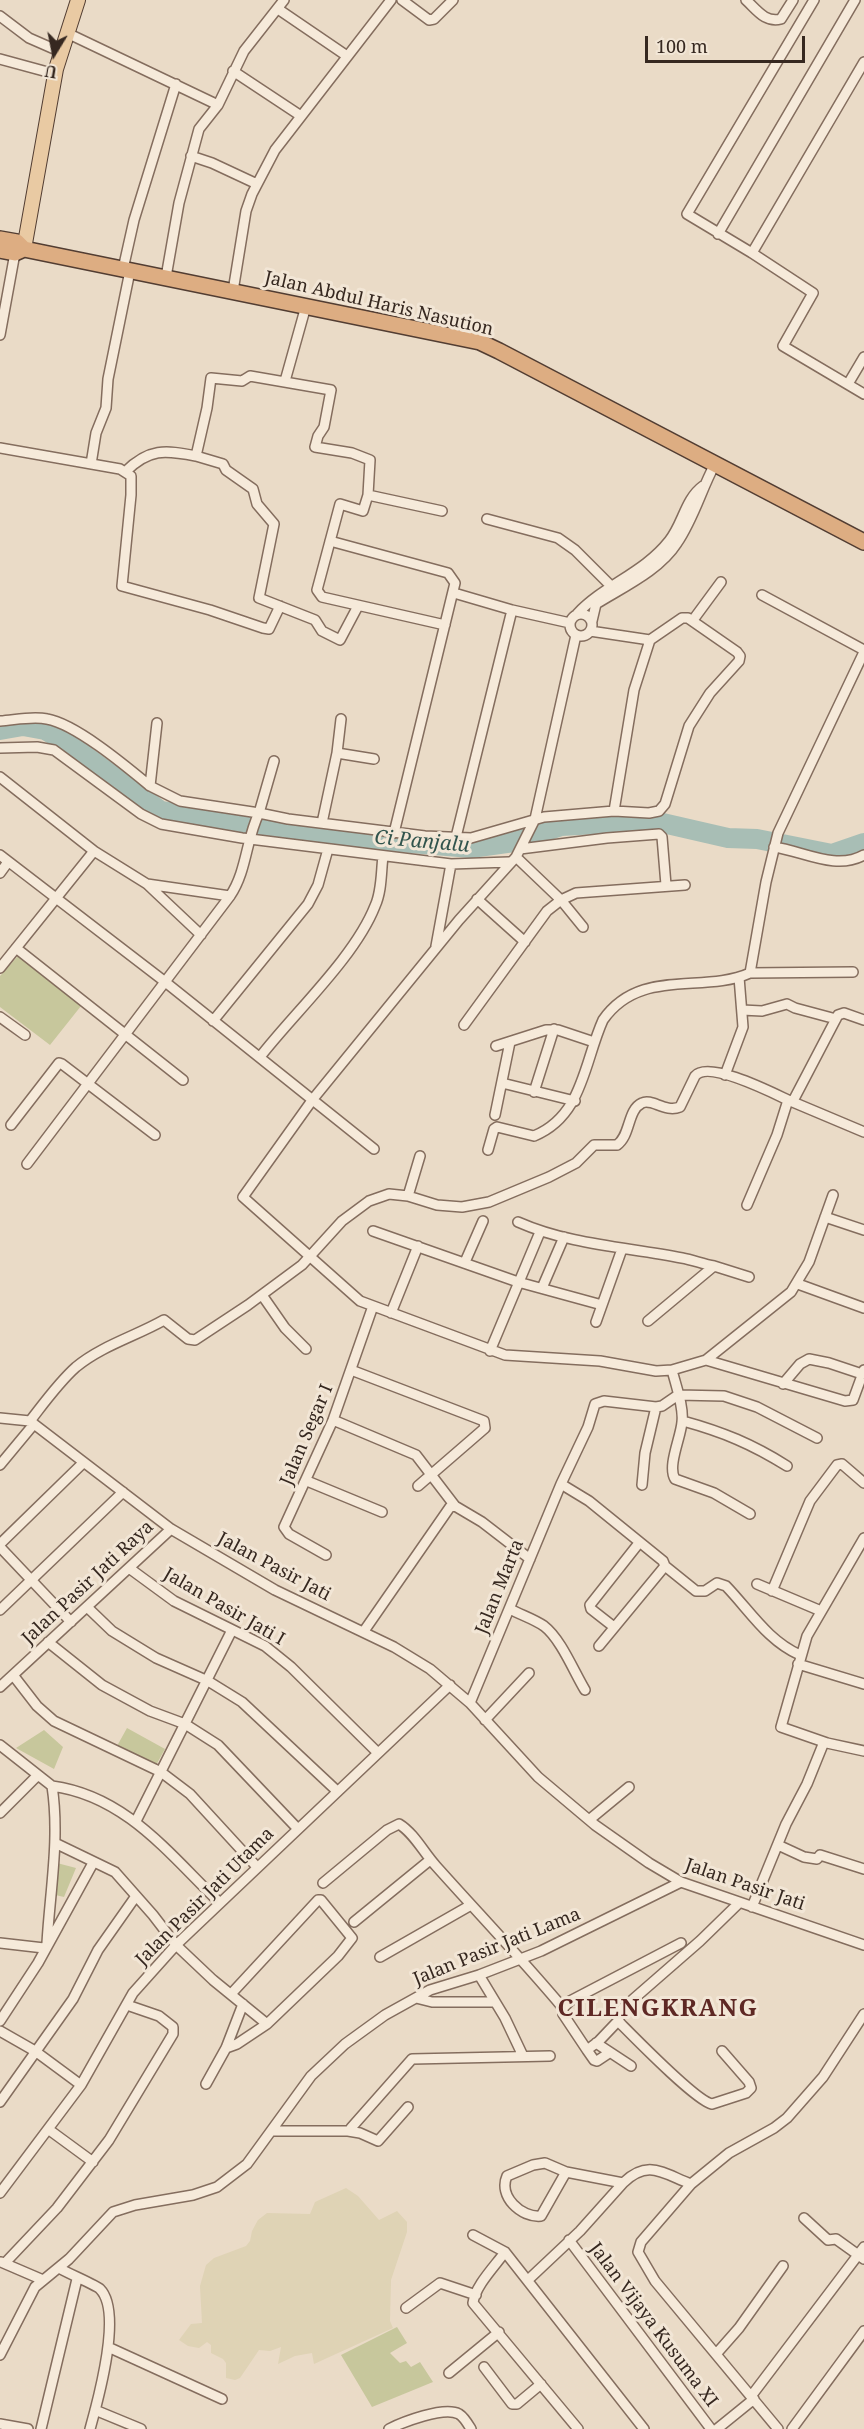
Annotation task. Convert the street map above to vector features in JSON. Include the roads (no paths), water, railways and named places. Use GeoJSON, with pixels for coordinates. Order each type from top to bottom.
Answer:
{"type":"FeatureCollection","features":[{"type":"Feature","properties":{"kind":"highway","name":"Jalan Abdul Haris Nasution"},"geometry":{"type":"LineString","coordinates":[[0,239],[17,242],[13,251],[166,277],[480,342],[864,542]]}},
{"type":"Feature","properties":{"kind":"main road"},"geometry":{"type":"LineString","coordinates":[[13,251],[55,74],[78,0]]}},
{"type":"Feature","properties":{"kind":"street"},"geometry":{"type":"LineString","coordinates":[[166,277],[179,203],[199,129],[218,105],[244,51],[284,0]]}},
{"type":"Feature","properties":{"kind":"street"},"geometry":{"type":"LineString","coordinates":[[233,291],[246,211],[275,150],[391,0]]}},
{"type":"Feature","properties":{"kind":"street"},"geometry":{"type":"LineString","coordinates":[[402,0],[429,20],[434,19],[453,0]]}},
{"type":"Feature","properties":{"kind":"street"},"geometry":{"type":"LineString","coordinates":[[746,0],[767,19],[774,21],[781,19],[793,0]]}},
{"type":"Feature","properties":{"kind":"street"},"geometry":{"type":"LineString","coordinates":[[814,0],[687,214],[813,293],[783,346],[864,394]]}},
{"type":"Feature","properties":{"kind":"street"},"geometry":{"type":"LineString","coordinates":[[718,234],[855,0]]}},
{"type":"Feature","properties":{"kind":"street"},"geometry":{"type":"LineString","coordinates":[[278,9],[347,57]]}},
{"type":"Feature","properties":{"kind":"street"},"geometry":{"type":"LineString","coordinates":[[0,16],[29,38],[61,52]]}},
{"type":"Feature","properties":{"kind":"street"},"geometry":{"type":"LineString","coordinates":[[67,33],[218,105]]}},
{"type":"Feature","properties":{"kind":"street"},"geometry":{"type":"LineString","coordinates":[[0,59],[55,74]]}},
{"type":"Feature","properties":{"kind":"street"},"geometry":{"type":"LineString","coordinates":[[752,253],[864,62]]}},
{"type":"Feature","properties":{"kind":"street"},"geometry":{"type":"LineString","coordinates":[[233,70],[301,116]]}},
{"type":"Feature","properties":{"kind":"street"},"geometry":{"type":"LineString","coordinates":[[91,464],[96,433],[106,408],[108,379],[134,220],[176,84]]}},
{"type":"Feature","properties":{"kind":"street"},"geometry":{"type":"LineString","coordinates":[[191,156],[257,184]]}},
{"type":"Feature","properties":{"kind":"street"},"geometry":{"type":"LineString","coordinates":[[0,335],[13,251]]}},
{"type":"Feature","properties":{"kind":"street"},"geometry":{"type":"LineString","coordinates":[[285,381],[306,306]]}},
{"type":"Feature","properties":{"kind":"street"},"geometry":{"type":"LineString","coordinates":[[848,384],[864,357]]}},
{"type":"Feature","properties":{"kind":"street"},"geometry":{"type":"LineString","coordinates":[[196,456],[207,408],[210,378],[242,381],[250,376],[331,390],[324,427],[315,447],[352,453],[370,460],[368,495],[363,510],[340,504],[317,590],[319,595],[445,625]]}},
{"type":"Feature","properties":{"kind":"street"},"geometry":{"type":"LineString","coordinates":[[0,448],[91,464],[125,472],[131,476],[122,586],[269,629],[280,606]]}},
{"type":"Feature","properties":{"kind":"street"},"geometry":{"type":"LineString","coordinates":[[125,472],[144,456],[165,451],[196,456],[223,464],[226,470],[253,489],[257,504],[274,524],[258,596],[292,613],[315,620],[321,631],[340,640],[358,606]]}},
{"type":"Feature","properties":{"kind":"street"},"geometry":{"type":"LineString","coordinates":[[614,589],[589,602],[571,618],[571,631],[576,635],[584,636],[591,626],[596,604],[657,560],[671,539],[695,491],[703,486],[715,464]]}},
{"type":"Feature","properties":{"kind":"street"},"geometry":{"type":"LineString","coordinates":[[368,495],[442,510]]}},
{"type":"Feature","properties":{"kind":"street"},"geometry":{"type":"LineString","coordinates":[[487,519],[558,538],[575,549],[614,589]]}},
{"type":"Feature","properties":{"kind":"street"},"geometry":{"type":"LineString","coordinates":[[330,541],[448,573],[455,583],[394,832]]}},
{"type":"Feature","properties":{"kind":"street"},"geometry":{"type":"LineString","coordinates":[[693,620],[721,582]]}},
{"type":"Feature","properties":{"kind":"street"},"geometry":{"type":"LineString","coordinates":[[454,593],[512,610],[570,623]]}},
{"type":"Feature","properties":{"kind":"street"},"geometry":{"type":"LineString","coordinates":[[750,973],[778,833],[864,651],[762,595]]}},
{"type":"Feature","properties":{"kind":"street"},"geometry":{"type":"LineString","coordinates":[[456,837],[512,610]]}},
{"type":"Feature","properties":{"kind":"street"},"geometry":{"type":"LineString","coordinates":[[577,614],[583,614],[591,626],[650,640]]}},
{"type":"Feature","properties":{"kind":"street"},"geometry":{"type":"LineString","coordinates":[[0,721],[48,718],[66,726],[105,751],[150,786],[180,801],[258,815],[394,832],[471,837],[533,823],[614,811],[650,813],[659,811],[665,804],[689,726],[710,693],[739,661],[740,656],[737,652],[693,620],[682,618],[650,640],[634,690],[614,811]]}},
{"type":"Feature","properties":{"kind":"street"},"geometry":{"type":"LineString","coordinates":[[576,635],[533,823],[517,853],[435,949],[313,1099],[243,1197],[360,1301],[505,1355],[600,1361],[656,1371],[672,1370],[706,1360],[791,1292],[798,1284],[810,1257],[833,1194]]}},
{"type":"Feature","properties":{"kind":"street"},"geometry":{"type":"LineString","coordinates":[[321,823],[337,753],[341,719]]}},
{"type":"Feature","properties":{"kind":"street"},"geometry":{"type":"LineString","coordinates":[[150,786],[157,723]]}},
{"type":"Feature","properties":{"kind":"street"},"geometry":{"type":"LineString","coordinates":[[0,748],[37,747],[54,750],[141,814],[161,824],[252,835],[328,849],[451,864],[606,838],[658,834],[662,837],[666,885]]}},
{"type":"Feature","properties":{"kind":"street"},"geometry":{"type":"LineString","coordinates":[[337,753],[374,759]]}},
{"type":"Feature","properties":{"kind":"street"},"geometry":{"type":"LineString","coordinates":[[27,1164],[230,896],[240,877],[274,761]]}},
{"type":"Feature","properties":{"kind":"street"},"geometry":{"type":"LineString","coordinates":[[0,777],[94,851],[147,884],[201,935]]}},
{"type":"Feature","properties":{"kind":"street"},"geometry":{"type":"LineString","coordinates":[[774,846],[840,862],[855,861],[864,855]]}},
{"type":"Feature","properties":{"kind":"street"},"geometry":{"type":"LineString","coordinates":[[213,1021],[308,903],[318,885],[328,849]]}},
{"type":"Feature","properties":{"kind":"street"},"geometry":{"type":"LineString","coordinates":[[0,968],[94,851]]}},
{"type":"Feature","properties":{"kind":"street"},"geometry":{"type":"LineString","coordinates":[[517,853],[583,927]]}},
{"type":"Feature","properties":{"kind":"street"},"geometry":{"type":"LineString","coordinates":[[0,855],[164,981],[374,1149]]}},
{"type":"Feature","properties":{"kind":"street"},"geometry":{"type":"LineString","coordinates":[[260,1057],[346,954],[368,920],[379,893],[383,856]]}},
{"type":"Feature","properties":{"kind":"street"},"geometry":{"type":"LineString","coordinates":[[0,873],[9,862]]}},
{"type":"Feature","properties":{"kind":"street"},"geometry":{"type":"LineString","coordinates":[[435,949],[451,864]]}},
{"type":"Feature","properties":{"kind":"street"},"geometry":{"type":"LineString","coordinates":[[147,884],[230,896]]}},
{"type":"Feature","properties":{"kind":"street"},"geometry":{"type":"LineString","coordinates":[[464,1025],[548,911],[561,900],[576,893],[686,885]]}},
{"type":"Feature","properties":{"kind":"street"},"geometry":{"type":"LineString","coordinates":[[477,899],[525,942]]}},
{"type":"Feature","properties":{"kind":"street"},"geometry":{"type":"LineString","coordinates":[[16,948],[126,1032],[183,1080]]}},
{"type":"Feature","properties":{"kind":"street"},"geometry":{"type":"LineString","coordinates":[[488,1150],[494,1129],[499,1127],[537,1135],[566,1114],[575,1101],[603,1020],[610,1010],[627,998],[662,985],[739,977],[750,973],[853,972]]}},
{"type":"Feature","properties":{"kind":"street"},"geometry":{"type":"LineString","coordinates":[[725,1075],[741,1033],[742,1010],[739,977]]}},
{"type":"Feature","properties":{"kind":"street"},"geometry":{"type":"LineString","coordinates":[[742,1010],[762,1011],[787,1004],[836,1019]]}},
{"type":"Feature","properties":{"kind":"street"},"geometry":{"type":"LineString","coordinates":[[747,1205],[791,1100],[836,1019],[840,1013],[844,1013],[864,1020]]}},
{"type":"Feature","properties":{"kind":"street"},"geometry":{"type":"LineString","coordinates":[[0,1017],[26,1035]]}},
{"type":"Feature","properties":{"kind":"street"},"geometry":{"type":"LineString","coordinates":[[496,1046],[546,1029],[554,1029],[594,1042]]}},
{"type":"Feature","properties":{"kind":"street"},"geometry":{"type":"LineString","coordinates":[[534,1092],[554,1029]]}},
{"type":"Feature","properties":{"kind":"street"},"geometry":{"type":"LineString","coordinates":[[495,1115],[510,1042]]}},
{"type":"Feature","properties":{"kind":"street"},"geometry":{"type":"LineString","coordinates":[[11,1125],[58,1064],[62,1064],[155,1135]]}},
{"type":"Feature","properties":{"kind":"street"},"geometry":{"type":"LineString","coordinates":[[0,1465],[32,1423],[47,1398],[77,1366],[109,1347],[164,1320],[188,1339],[195,1340],[262,1295],[310,1258],[342,1221],[369,1201],[389,1194],[408,1196],[437,1205],[462,1207],[489,1202],[549,1177],[576,1163],[594,1145],[617,1145],[624,1138],[635,1109],[643,1103],[669,1109],[677,1108],[682,1104],[698,1072],[705,1070],[725,1075],[791,1100],[864,1132]]}},
{"type":"Feature","properties":{"kind":"street"},"geometry":{"type":"LineString","coordinates":[[502,1083],[575,1101]]}},
{"type":"Feature","properties":{"kind":"street"},"geometry":{"type":"LineString","coordinates":[[408,1196],[420,1156]]}},
{"type":"Feature","properties":{"kind":"street"},"geometry":{"type":"LineString","coordinates":[[825,1217],[864,1230]]}},
{"type":"Feature","properties":{"kind":"street"},"geometry":{"type":"LineString","coordinates":[[465,1262],[483,1221]]}},
{"type":"Feature","properties":{"kind":"street"},"geometry":{"type":"LineString","coordinates":[[518,1222],[540,1232],[622,1250],[683,1258],[749,1276]]}},
{"type":"Feature","properties":{"kind":"street"},"geometry":{"type":"LineString","coordinates":[[373,1231],[518,1282],[602,1305]]}},
{"type":"Feature","properties":{"kind":"street"},"geometry":{"type":"LineString","coordinates":[[490,1351],[540,1232]]}},
{"type":"Feature","properties":{"kind":"street"},"geometry":{"type":"LineString","coordinates":[[542,1288],[564,1237]]}},
{"type":"Feature","properties":{"kind":"street"},"geometry":{"type":"LineString","coordinates":[[391,1313],[418,1246]]}},
{"type":"Feature","properties":{"kind":"street"},"geometry":{"type":"LineString","coordinates":[[596,1322],[622,1250]]}},
{"type":"Feature","properties":{"kind":"street"},"geometry":{"type":"LineString","coordinates":[[648,1321],[714,1266]]}},
{"type":"Feature","properties":{"kind":"street"},"geometry":{"type":"LineString","coordinates":[[798,1284],[864,1308]]}},
{"type":"Feature","properties":{"kind":"street"},"geometry":{"type":"LineString","coordinates":[[262,1295],[285,1328],[306,1349]]}},
{"type":"Feature","properties":{"kind":"street","name":"Jalan Segar I"},"geometry":{"type":"LineString","coordinates":[[326,1555],[289,1534],[284,1527],[333,1420],[373,1306]]}},
{"type":"Feature","properties":{"kind":"street"},"geometry":{"type":"LineString","coordinates":[[706,1360],[783,1384],[845,1401],[853,1400],[863,1372],[809,1359],[801,1364],[783,1384]]}},
{"type":"Feature","properties":{"kind":"street"},"geometry":{"type":"LineString","coordinates":[[351,1370],[484,1421],[485,1428],[418,1486]]}},
{"type":"Feature","properties":{"kind":"street"},"geometry":{"type":"LineString","coordinates":[[672,1370],[683,1421],[675,1451],[672,1475],[675,1479],[714,1493],[750,1514]]}},
{"type":"Feature","properties":{"kind":"street"},"geometry":{"type":"LineString","coordinates":[[642,1485],[645,1453],[656,1407],[662,1406],[678,1395],[724,1396],[757,1407],[817,1438]]}},
{"type":"Feature","properties":{"kind":"street","name":"Jalan Marta"},"geometry":{"type":"LineString","coordinates":[[470,1703],[561,1484],[588,1428],[595,1404],[604,1401],[656,1407]]}},
{"type":"Feature","properties":{"kind":"street"},"geometry":{"type":"LineString","coordinates":[[0,1418],[32,1423]]}},
{"type":"Feature","properties":{"kind":"street"},"geometry":{"type":"LineString","coordinates":[[333,1420],[416,1455],[455,1506],[482,1522],[530,1559]]}},
{"type":"Feature","properties":{"kind":"street"},"geometry":{"type":"LineString","coordinates":[[683,1421],[721,1431],[756,1446],[787,1466]]}},
{"type":"Feature","properties":{"kind":"street","name":"Jalan Pasir Jati"},"geometry":{"type":"LineString","coordinates":[[32,1423],[171,1529],[275,1590],[364,1631],[430,1669],[470,1703],[538,1777],[589,1820],[649,1863],[681,1882],[864,1945]]}},
{"type":"Feature","properties":{"kind":"street"},"geometry":{"type":"LineString","coordinates":[[71,1622],[0,1545],[83,1463]]}},
{"type":"Feature","properties":{"kind":"street"},"geometry":{"type":"LineString","coordinates":[[772,1591],[810,1501],[837,1465],[842,1464],[864,1483]]}},
{"type":"Feature","properties":{"kind":"street"},"geometry":{"type":"LineString","coordinates":[[307,1481],[382,1512]]}},
{"type":"Feature","properties":{"kind":"street"},"geometry":{"type":"LineString","coordinates":[[561,1484],[589,1501],[696,1591],[705,1591],[719,1584],[774,1639],[799,1660],[864,1684]]}},
{"type":"Feature","properties":{"kind":"street"},"geometry":{"type":"LineString","coordinates":[[0,1610],[123,1492]]}},
{"type":"Feature","properties":{"kind":"street"},"geometry":{"type":"LineString","coordinates":[[364,1631],[450,1507],[455,1506]]}},
{"type":"Feature","properties":{"kind":"street","name":"Jalan Pasir Jati Raya"},"geometry":{"type":"LineString","coordinates":[[0,1687],[171,1529]]}},
{"type":"Feature","properties":{"kind":"street"},"geometry":{"type":"LineString","coordinates":[[864,1538],[807,1636],[782,1727],[824,1742],[864,1751]]}},
{"type":"Feature","properties":{"kind":"street"},"geometry":{"type":"LineString","coordinates":[[614,1627],[591,1609],[590,1605],[639,1543]]}},
{"type":"Feature","properties":{"kind":"street"},"geometry":{"type":"LineString","coordinates":[[599,1646],[665,1566]]}},
{"type":"Feature","properties":{"kind":"street","name":"Jalan Pasir Jati I"},"geometry":{"type":"LineString","coordinates":[[129,1568],[174,1601],[265,1646],[291,1667],[378,1753]]}},
{"type":"Feature","properties":{"kind":"street"},"geometry":{"type":"LineString","coordinates":[[757,1584],[821,1611]]}},
{"type":"Feature","properties":{"kind":"street"},"geometry":{"type":"LineString","coordinates":[[87,1607],[112,1631],[156,1658],[208,1681],[242,1702],[337,1791]]}},
{"type":"Feature","properties":{"kind":"street"},"geometry":{"type":"LineString","coordinates":[[510,1609],[544,1626],[549,1631],[568,1658],[585,1690]]}},
{"type":"Feature","properties":{"kind":"street"},"geometry":{"type":"LineString","coordinates":[[136,1821],[232,1630]]}},
{"type":"Feature","properties":{"kind":"street"},"geometry":{"type":"LineString","coordinates":[[48,1642],[102,1685],[150,1711],[185,1724],[218,1745],[297,1828]]}},
{"type":"Feature","properties":{"kind":"street"},"geometry":{"type":"LineString","coordinates":[[485,1720],[529,1673]]}},
{"type":"Feature","properties":{"kind":"street"},"geometry":{"type":"LineString","coordinates":[[13,1675],[37,1706],[54,1721],[160,1772],[190,1794],[256,1867]]}},
{"type":"Feature","properties":{"kind":"street","name":"Jalan Pasir Jati Utama"},"geometry":{"type":"LineString","coordinates":[[0,2193],[81,2085],[134,1993],[176,1945],[450,1685]]}},
{"type":"Feature","properties":{"kind":"street"},"geometry":{"type":"LineString","coordinates":[[752,1907],[786,1824],[815,1767],[824,1742]]}},
{"type":"Feature","properties":{"kind":"street"},"geometry":{"type":"LineString","coordinates":[[0,1746],[52,1786],[73,1789],[107,1804],[136,1821],[219,1902]]}},
{"type":"Feature","properties":{"kind":"street"},"geometry":{"type":"LineString","coordinates":[[0,1813],[37,1776]]}},
{"type":"Feature","properties":{"kind":"street"},"geometry":{"type":"LineString","coordinates":[[45,1946],[55,1843],[55,1808],[52,1786]]}},
{"type":"Feature","properties":{"kind":"street"},"geometry":{"type":"LineString","coordinates":[[589,1820],[629,1787]]}},
{"type":"Feature","properties":{"kind":"street"},"geometry":{"type":"LineString","coordinates":[[322,1883],[387,1830],[399,1824],[522,1958],[563,2008],[563,2014],[594,2060],[609,2053]]}},
{"type":"Feature","properties":{"kind":"street"},"geometry":{"type":"LineString","coordinates":[[55,1843],[115,1872],[176,1945],[267,2024]]}},
{"type":"Feature","properties":{"kind":"street"},"geometry":{"type":"LineString","coordinates":[[778,1845],[804,1857],[817,1859],[820,1855],[864,1869]]}},
{"type":"Feature","properties":{"kind":"street"},"geometry":{"type":"LineString","coordinates":[[354,1922],[430,1860]]}},
{"type":"Feature","properties":{"kind":"street"},"geometry":{"type":"LineString","coordinates":[[0,2021],[38,1963],[45,1946],[93,1863]]}},
{"type":"Feature","properties":{"kind":"street","name":"Jalan Pasir Jati Lama"},"geometry":{"type":"LineString","coordinates":[[0,2355],[16,2320],[36,2287],[59,2268],[113,2212],[135,2205],[193,2195],[216,2187],[247,2164],[311,2076],[345,2044],[386,2015],[430,1990],[479,1975],[522,1958],[681,1882]]}},
{"type":"Feature","properties":{"kind":"street"},"geometry":{"type":"LineString","coordinates":[[0,2102],[72,1999],[98,1950],[136,1896]]}},
{"type":"Feature","properties":{"kind":"street"},"geometry":{"type":"LineString","coordinates":[[226,2048],[237,2044],[267,2024],[352,1938],[321,1900],[316,1901],[231,1994]]}},
{"type":"Feature","properties":{"kind":"street"},"geometry":{"type":"LineString","coordinates":[[587,2050],[618,2020],[622,2010],[700,1941],[739,1902]]}},
{"type":"Feature","properties":{"kind":"street"},"geometry":{"type":"LineString","coordinates":[[380,1957],[471,1905]]}},
{"type":"Feature","properties":{"kind":"street"},"geometry":{"type":"LineString","coordinates":[[0,1943],[45,1946]]}},
{"type":"Feature","properties":{"kind":"street"},"geometry":{"type":"LineString","coordinates":[[563,2008],[570,2001],[681,1943]]}},
{"type":"Feature","properties":{"kind":"street"},"geometry":{"type":"LineString","coordinates":[[479,1975],[493,2002],[505,2018],[523,2056]]}},
{"type":"Feature","properties":{"kind":"street"},"geometry":{"type":"LineString","coordinates":[[416,1998],[432,2002],[493,2002]]}},
{"type":"Feature","properties":{"kind":"street"},"geometry":{"type":"LineString","coordinates":[[206,2084],[226,2048],[243,2004]]}},
{"type":"Feature","properties":{"kind":"street"},"geometry":{"type":"LineString","coordinates":[[43,2280],[3,2263],[57,2208],[93,2162],[109,2140],[172,2034],[173,2027],[167,2021],[127,2005]]}},
{"type":"Feature","properties":{"kind":"street"},"geometry":{"type":"LineString","coordinates":[[778,2429],[655,2281],[638,2252],[641,2242],[691,2184],[729,2153],[774,2128],[787,2118],[823,2077],[864,2014]]}},
{"type":"Feature","properties":{"kind":"street"},"geometry":{"type":"LineString","coordinates":[[618,2020],[673,2074],[708,2104],[716,2104],[736,2097],[751,2088],[749,2082],[722,2052]]}},
{"type":"Feature","properties":{"kind":"street"},"geometry":{"type":"LineString","coordinates":[[0,2031],[35,2051],[81,2085]]}},
{"type":"Feature","properties":{"kind":"street"},"geometry":{"type":"LineString","coordinates":[[596,2043],[631,2066]]}},
{"type":"Feature","properties":{"kind":"street"},"geometry":{"type":"LineString","coordinates":[[351,2128],[412,2059],[550,2056]]}},
{"type":"Feature","properties":{"kind":"street"},"geometry":{"type":"LineString","coordinates":[[273,2131],[348,2131],[366,2134],[378,2141],[408,2107]]}},
{"type":"Feature","properties":{"kind":"street"},"geometry":{"type":"LineString","coordinates":[[48,2128],[93,2162]]}},
{"type":"Feature","properties":{"kind":"street"},"geometry":{"type":"LineString","coordinates":[[566,2172],[542,2216],[526,2214],[510,2200],[504,2191],[503,2184],[507,2176],[533,2165],[545,2163],[566,2172],[623,2183]]}},
{"type":"Feature","properties":{"kind":"street"},"geometry":{"type":"LineString","coordinates":[[528,2280],[633,2174],[642,2169],[656,2171],[691,2184]]}},
{"type":"Feature","properties":{"kind":"street"},"geometry":{"type":"LineString","coordinates":[[717,2429],[753,2397],[862,2254],[836,2239],[828,2240],[804,2218]]}},
{"type":"Feature","properties":{"kind":"street"},"geometry":{"type":"LineString","coordinates":[[473,2235],[505,2252],[644,2429]]}},
{"type":"Feature","properties":{"kind":"street","name":"Jalan Vijaya Kusuma XI"},"geometry":{"type":"LineString","coordinates":[[569,2240],[711,2429]]}},
{"type":"Feature","properties":{"kind":"street"},"geometry":{"type":"LineString","coordinates":[[505,2252],[473,2303],[578,2429]]}},
{"type":"Feature","properties":{"kind":"street"},"geometry":{"type":"LineString","coordinates":[[717,2354],[739,2328],[783,2266]]}},
{"type":"Feature","properties":{"kind":"street"},"geometry":{"type":"LineString","coordinates":[[59,2268],[100,2289],[110,2304],[111,2323],[108,2347],[90,2429]]}},
{"type":"Feature","properties":{"kind":"street"},"geometry":{"type":"LineString","coordinates":[[41,2429],[77,2279]]}},
{"type":"Feature","properties":{"kind":"street"},"geometry":{"type":"LineString","coordinates":[[406,2308],[440,2283],[476,2295]]}},
{"type":"Feature","properties":{"kind":"street"},"geometry":{"type":"LineString","coordinates":[[792,2429],[864,2331]]}},
{"type":"Feature","properties":{"kind":"street"},"geometry":{"type":"LineString","coordinates":[[449,2373],[499,2332]]}},
{"type":"Feature","properties":{"kind":"street"},"geometry":{"type":"LineString","coordinates":[[108,2347],[222,2399]]}},
{"type":"Feature","properties":{"kind":"street"},"geometry":{"type":"LineString","coordinates":[[484,2367],[513,2405],[541,2384]]}},
{"type":"Feature","properties":{"kind":"street"},"geometry":{"type":"LineString","coordinates":[[95,2410],[141,2429]]}},
{"type":"Feature","properties":{"kind":"street"},"geometry":{"type":"LineString","coordinates":[[389,2429],[408,2420],[450,2412],[459,2414],[471,2429]]}},
{"type":"Feature","properties":{"kind":"street"},"geometry":{"type":"LineString","coordinates":[[0,2424],[28,2429]]}},
{"type":"Feature","properties":{"kind":"waterway","name":"Ci Panjalu"},"geometry":{"type":"LineString","coordinates":[[0,730],[23,726],[45,730],[75,748],[161,811],[339,837],[471,848],[514,842],[561,826],[654,821],[728,838],[757,839],[832,854],[864,843]]}},
{"type":"Feature","properties":{"kind":"district","name":"CILENGKRANG"},"geometry":{"type":"Point","coordinates":[658,2009]}}]}
